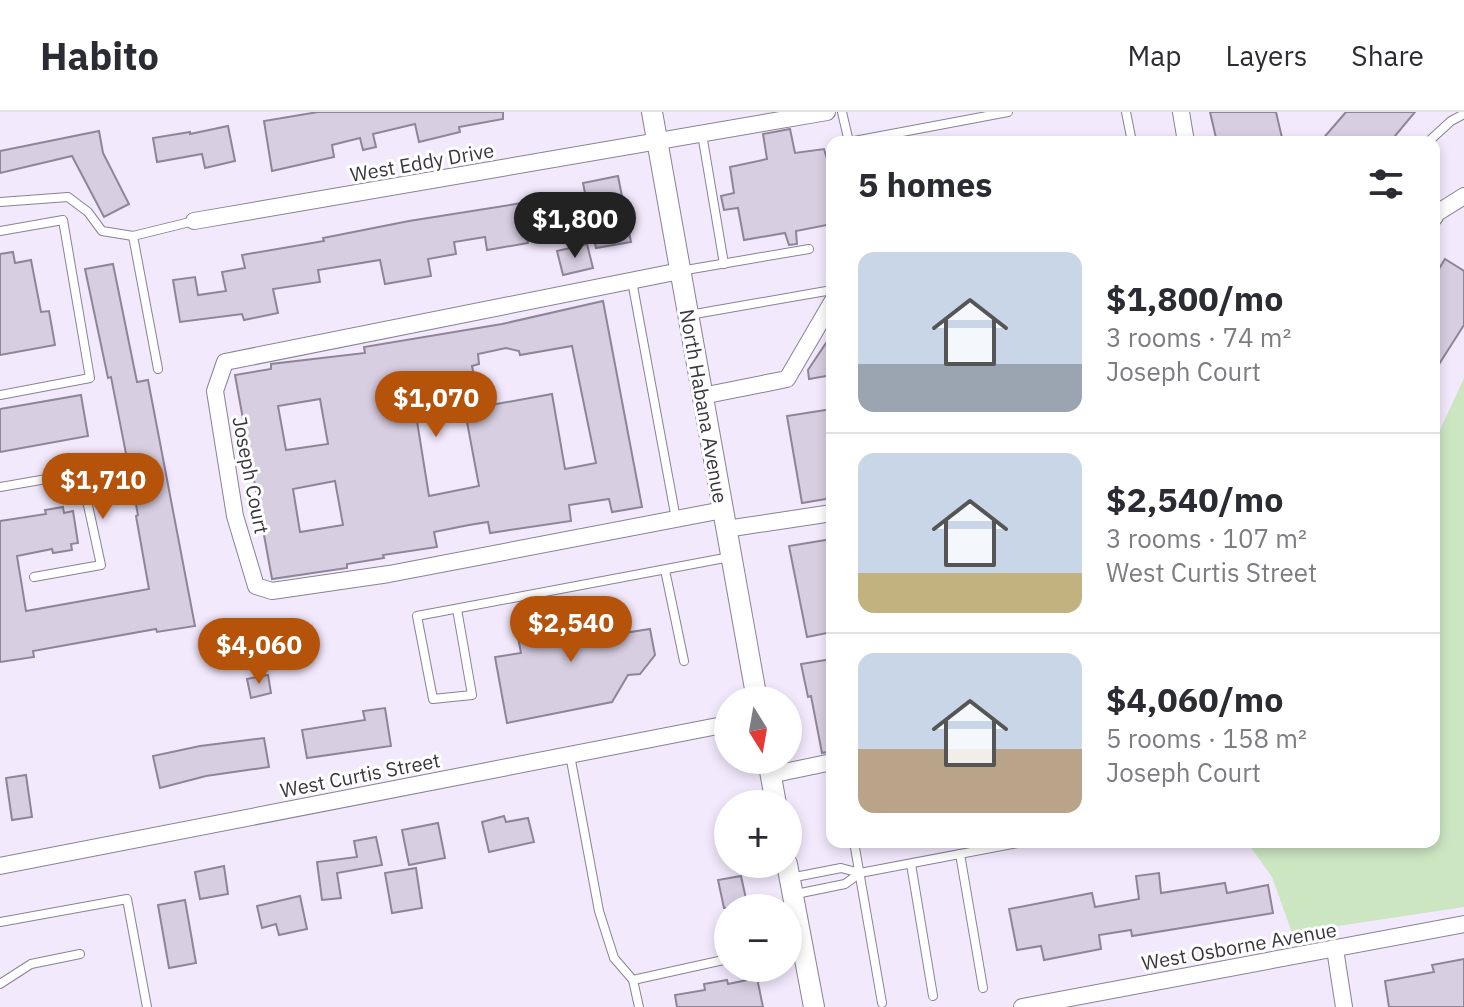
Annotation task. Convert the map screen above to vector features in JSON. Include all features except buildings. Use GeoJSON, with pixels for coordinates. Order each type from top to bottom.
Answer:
{"type":"FeatureCollection","features":[{"type":"Feature","properties":{"kind":"street","name":"North Habana Avenue"},"geometry":{"type":"LineString","coordinates":[[652,112],[754,686]]}},
{"type":"Feature","properties":{"kind":"street","name":"West Eddy Drive"},"geometry":{"type":"LineString","coordinates":[[194,221],[827,112]]}},
{"type":"Feature","properties":{"kind":"street"},"geometry":{"type":"LineString","coordinates":[[1181,112],[1185,136]]}},
{"type":"Feature","properties":{"kind":"street"},"geometry":{"type":"LineString","coordinates":[[1440,211],[1464,196]]}},
{"type":"Feature","properties":{"kind":"street","name":"Joseph Court"},"geometry":{"type":"LineString","coordinates":[[680,271],[225,362],[215,391],[235,516],[256,586],[272,591],[389,574],[676,519],[724,520],[826,513]]}},
{"type":"Feature","properties":{"kind":"street"},"geometry":{"type":"LineString","coordinates":[[702,396],[787,379],[826,312]]}},
{"type":"Feature","properties":{"kind":"street","name":"West Curtis Street"},"geometry":{"type":"LineString","coordinates":[[0,866],[714,727]]}},
{"type":"Feature","properties":{"kind":"street"},"geometry":{"type":"LineString","coordinates":[[802,765],[826,763]]}},
{"type":"Feature","properties":{"kind":"street","name":"West Osborne Avenue"},"geometry":{"type":"LineString","coordinates":[[1022,1007],[1464,924]]}},
{"type":"Feature","properties":{"kind":"street"},"geometry":{"type":"LineString","coordinates":[[1335,949],[1344,1007]]}},
{"type":"Feature","properties":{"kind":"street"},"geometry":{"type":"LineString","coordinates":[[802,967],[814,1007]]}},
{"type":"Feature","properties":{"kind":"lane"},"geometry":{"type":"LineString","coordinates":[[842,112],[848,136]]}},
{"type":"Feature","properties":{"kind":"lane"},"geometry":{"type":"LineString","coordinates":[[881,136],[1008,112]]}},
{"type":"Feature","properties":{"kind":"lane"},"geometry":{"type":"LineString","coordinates":[[1126,112],[1131,136]]}},
{"type":"Feature","properties":{"kind":"lane"},"geometry":{"type":"LineString","coordinates":[[1435,136],[1464,114]]}},
{"type":"Feature","properties":{"kind":"lane"},"geometry":{"type":"LineString","coordinates":[[702,134],[724,264]]}},
{"type":"Feature","properties":{"kind":"lane"},"geometry":{"type":"LineString","coordinates":[[0,202],[68,197],[88,212],[102,231],[133,236],[194,221]]}},
{"type":"Feature","properties":{"kind":"lane"},"geometry":{"type":"LineString","coordinates":[[0,231],[63,220],[90,378],[0,395]]}},
{"type":"Feature","properties":{"kind":"lane"},"geometry":{"type":"LineString","coordinates":[[133,236],[158,369]]}},
{"type":"Feature","properties":{"kind":"lane"},"geometry":{"type":"LineString","coordinates":[[680,271],[809,249]]}},
{"type":"Feature","properties":{"kind":"lane"},"geometry":{"type":"LineString","coordinates":[[632,280],[676,519]]}},
{"type":"Feature","properties":{"kind":"lane"},"geometry":{"type":"LineString","coordinates":[[688,315],[826,291]]}},
{"type":"Feature","properties":{"kind":"lane"},"geometry":{"type":"LineString","coordinates":[[0,487],[81,473],[101,565],[34,577]]}},
{"type":"Feature","properties":{"kind":"lane"},"geometry":{"type":"LineString","coordinates":[[457,609],[472,695],[433,699],[417,616],[731,557]]}},
{"type":"Feature","properties":{"kind":"lane"},"geometry":{"type":"LineString","coordinates":[[665,570],[684,661]]}},
{"type":"Feature","properties":{"kind":"lane"},"geometry":{"type":"LineString","coordinates":[[570,755],[599,911],[614,958],[633,980],[639,1007]]}},
{"type":"Feature","properties":{"kind":"lane"},"geometry":{"type":"LineString","coordinates":[[855,848],[882,1003]]}},
{"type":"Feature","properties":{"kind":"lane"},"geometry":{"type":"LineString","coordinates":[[790,879],[841,868],[860,873],[983,848]]}},
{"type":"Feature","properties":{"kind":"lane"},"geometry":{"type":"LineString","coordinates":[[960,854],[983,988]]}},
{"type":"Feature","properties":{"kind":"lane"},"geometry":{"type":"LineString","coordinates":[[911,864],[933,996]]}},
{"type":"Feature","properties":{"kind":"lane"},"geometry":{"type":"LineString","coordinates":[[790,879],[845,884],[860,873]]}},
{"type":"Feature","properties":{"kind":"lane"},"geometry":{"type":"LineString","coordinates":[[0,922],[127,899],[147,1007]]}},
{"type":"Feature","properties":{"kind":"lane"},"geometry":{"type":"LineString","coordinates":[[0,984],[31,964],[80,954]]}},
{"type":"Feature","properties":{"kind":"lane"},"geometry":{"type":"LineString","coordinates":[[633,980],[714,962]]}},
{"type":"Feature","properties":{"kind":"green space"},"geometry":{"type":"Polygon","coordinates":[[[1464,378],[1464,907],[1292,933],[1272,877],[1251,848],[1440,848],[1440,430],[1464,378]]]}}]}
